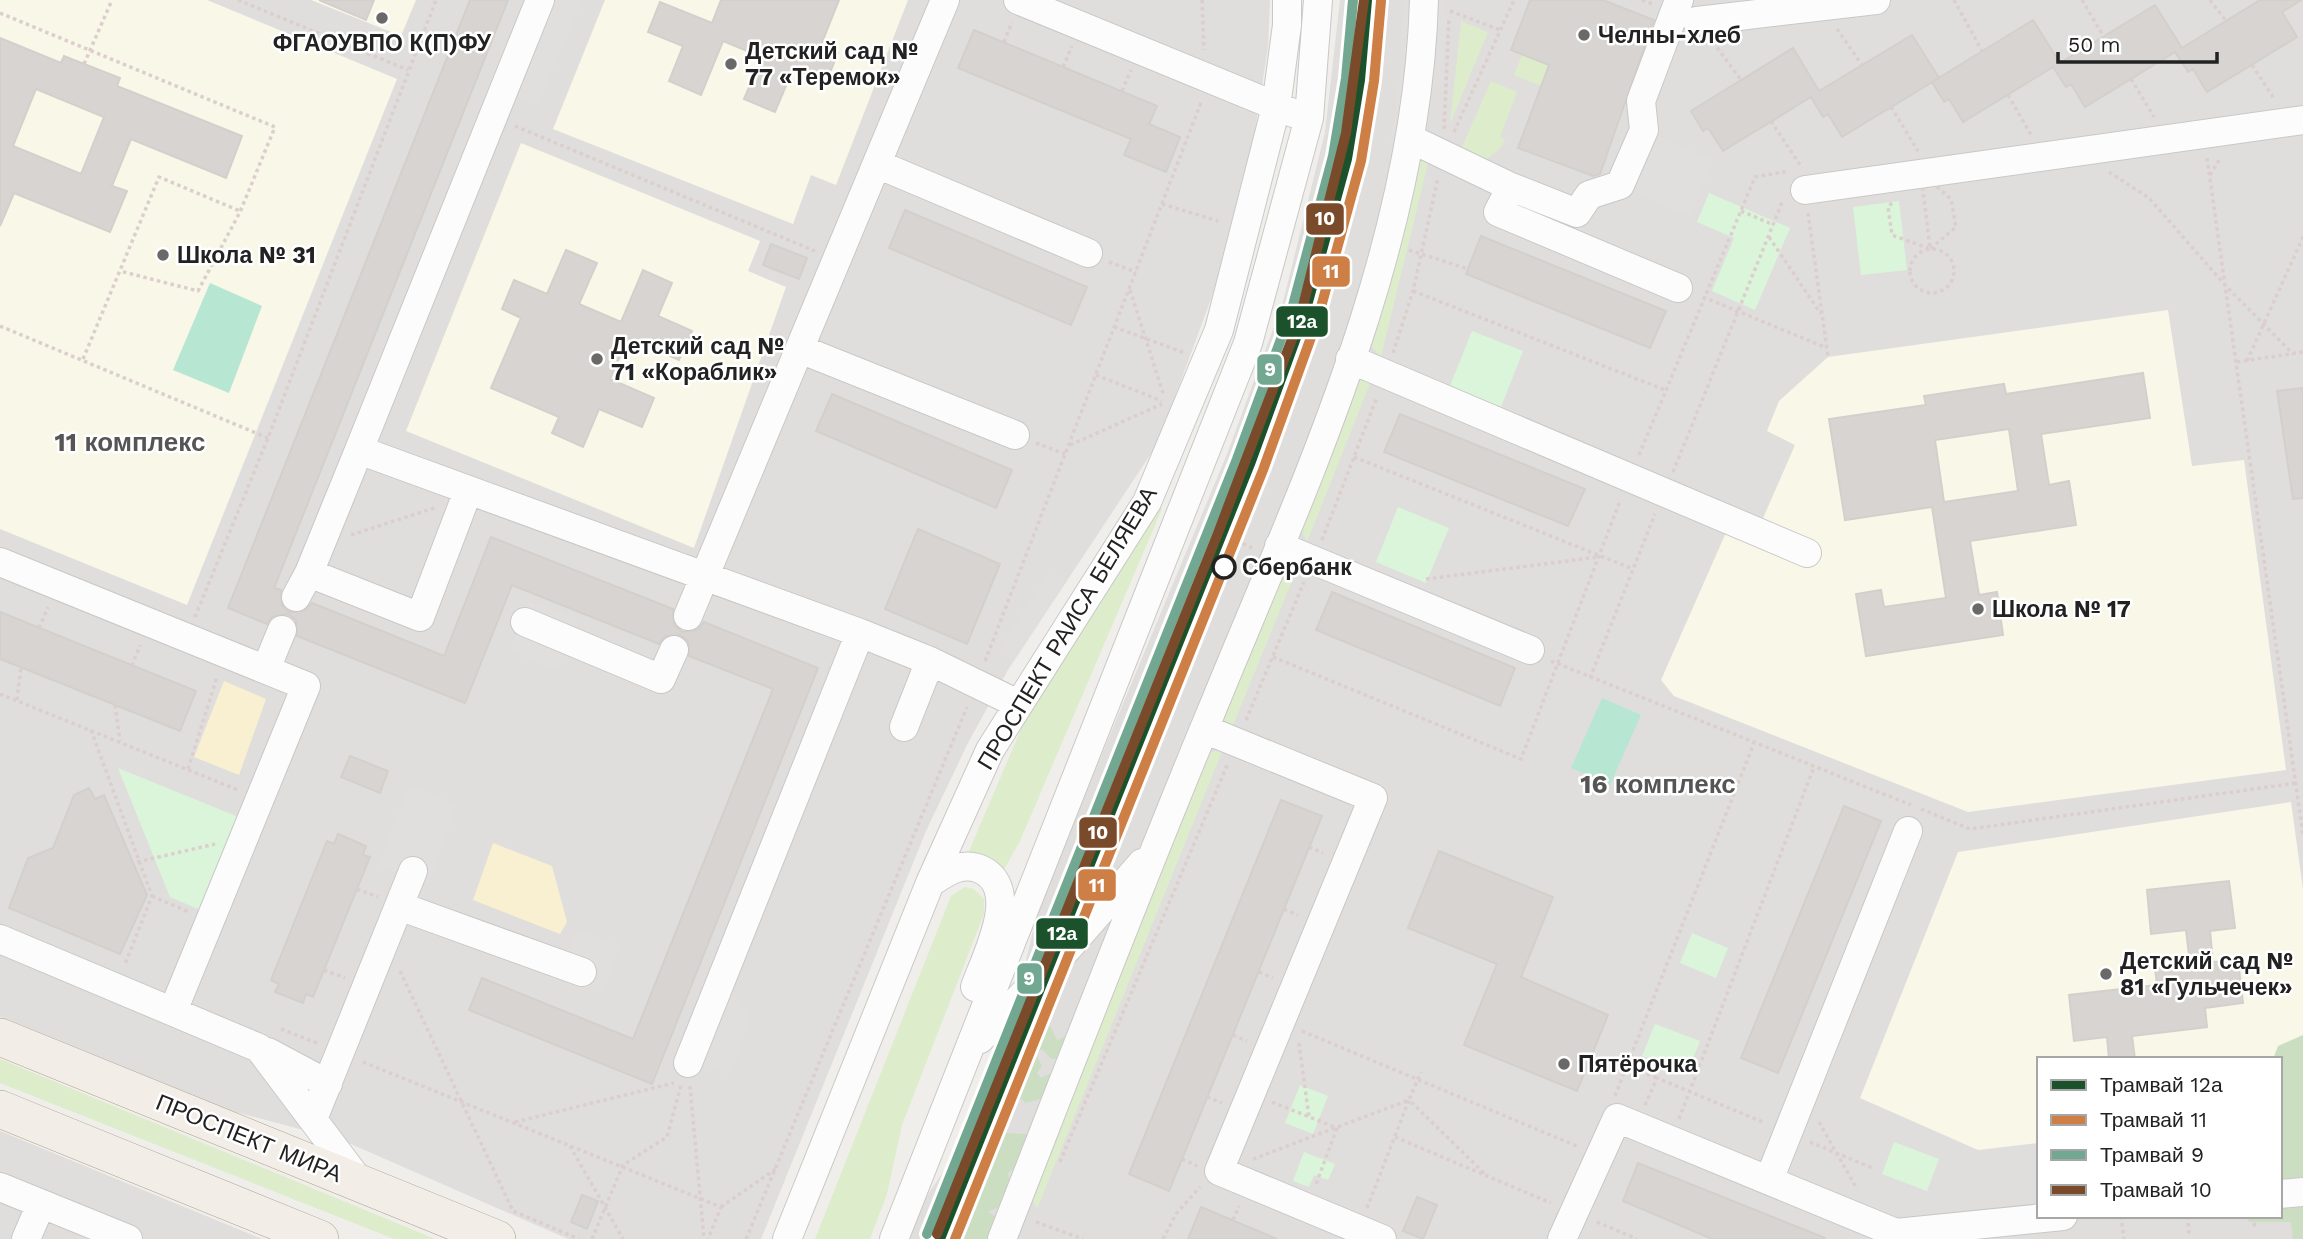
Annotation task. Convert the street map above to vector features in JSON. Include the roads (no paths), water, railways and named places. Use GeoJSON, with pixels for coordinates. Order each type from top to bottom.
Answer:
{"type":"FeatureCollection","features":[{"type":"Feature","properties":{"kind":"main road","name":"ПРОСПЕКТ МИРА"},"geometry":{"type":"LineString","coordinates":[[0,1037],[497,1239]]}},
{"type":"Feature","properties":{"kind":"main road"},"geometry":{"type":"LineString","coordinates":[[0,1109],[320,1239]]}},
{"type":"Feature","properties":{"kind":"street"},"geometry":{"type":"LineString","coordinates":[[467,494],[420,617],[302,585],[322,544],[540,0]]}},
{"type":"Feature","properties":{"kind":"street"},"geometry":{"type":"LineString","coordinates":[[688,616],[945,0]]}},
{"type":"Feature","properties":{"kind":"street"},"geometry":{"type":"LineString","coordinates":[[1018,0],[1276,107],[1309,118]]}},
{"type":"Feature","properties":{"kind":"street","name":"ПРОСПЕКТ РАИСА БЕЛЯЕВА"},"geometry":{"type":"LineString","coordinates":[[787,1239],[930,883],[990,750],[1147,502],[1219,330],[1276,107],[1287,24],[1287,0]]}},
{"type":"Feature","properties":{"kind":"street","name":"ПРОСПЕКТ РАИСА БЕЛЯЕВА"},"geometry":{"type":"LineString","coordinates":[[894,1239],[1248,343],[1309,118],[1318,0]]}},
{"type":"Feature","properties":{"kind":"street"},"geometry":{"type":"LineString","coordinates":[[1002,1239],[1155,847],[1279,546],[1350,359],[1387,240],[1411,139],[1424,0]]}},
{"type":"Feature","properties":{"kind":"street"},"geometry":{"type":"LineString","coordinates":[[1722,0],[1759,13]]}},
{"type":"Feature","properties":{"kind":"street"},"geometry":{"type":"LineString","coordinates":[[1411,139],[1511,187],[1577,213],[1589,195],[1620,185],[1644,131],[1641,101],[1688,10],[1759,13],[1876,0]]}},
{"type":"Feature","properties":{"kind":"street"},"geometry":{"type":"LineString","coordinates":[[1796,180],[2078,151],[2303,120]]}},
{"type":"Feature","properties":{"kind":"street"},"geometry":{"type":"LineString","coordinates":[[877,164],[1088,253]]}},
{"type":"Feature","properties":{"kind":"street"},"geometry":{"type":"LineString","coordinates":[[1511,187],[1498,212],[1678,288]]}},
{"type":"Feature","properties":{"kind":"street"},"geometry":{"type":"LineString","coordinates":[[800,349],[1015,435]]}},
{"type":"Feature","properties":{"kind":"street"},"geometry":{"type":"LineString","coordinates":[[1350,359],[1807,553]]}},
{"type":"Feature","properties":{"kind":"street"},"geometry":{"type":"LineString","coordinates":[[359,450],[467,494],[706,575],[860,633],[930,661],[1018,704]]}},
{"type":"Feature","properties":{"kind":"street"},"geometry":{"type":"LineString","coordinates":[[1279,546],[1530,650]]}},
{"type":"Feature","properties":{"kind":"street"},"geometry":{"type":"LineString","coordinates":[[0,562],[306,686],[173,1011]]}},
{"type":"Feature","properties":{"kind":"street"},"geometry":{"type":"LineString","coordinates":[[525,622],[662,679],[674,650]]}},
{"type":"Feature","properties":{"kind":"street"},"geometry":{"type":"LineString","coordinates":[[266,669],[282,630]]}},
{"type":"Feature","properties":{"kind":"street"},"geometry":{"type":"LineString","coordinates":[[688,1063],[860,633]]}},
{"type":"Feature","properties":{"kind":"street"},"geometry":{"type":"LineString","coordinates":[[904,727],[930,661]]}},
{"type":"Feature","properties":{"kind":"street"},"geometry":{"type":"LineString","coordinates":[[1204,729],[1373,798],[1251,1094],[1213,1176],[1308,1208],[1371,1234]]}},
{"type":"Feature","properties":{"kind":"street"},"geometry":{"type":"LineString","coordinates":[[1769,1180],[1908,831]]}},
{"type":"Feature","properties":{"kind":"street"},"geometry":{"type":"LineString","coordinates":[[970,1049],[1080,934],[1155,847]]}},
{"type":"Feature","properties":{"kind":"street"},"geometry":{"type":"LineString","coordinates":[[930,883],[953,868],[975,867],[990,874],[999,887],[1002,908],[970,1000],[970,1049]]}},
{"type":"Feature","properties":{"kind":"street"},"geometry":{"type":"LineString","coordinates":[[313,1119],[414,871]]}},
{"type":"Feature","properties":{"kind":"street"},"geometry":{"type":"LineString","coordinates":[[399,906],[582,972]]}},
{"type":"Feature","properties":{"kind":"street"},"geometry":{"type":"LineString","coordinates":[[1080,934],[1099,936],[1115,951]]}},
{"type":"Feature","properties":{"kind":"street"},"geometry":{"type":"LineString","coordinates":[[0,939],[259,1048],[328,1084]]}},
{"type":"Feature","properties":{"kind":"street"},"geometry":{"type":"LineString","coordinates":[[259,1048],[362,1185]]}},
{"type":"Feature","properties":{"kind":"street"},"geometry":{"type":"LineString","coordinates":[[1562,1239],[1599,1156],[1627,1122],[1896,1233],[2043,1218]]}},
{"type":"Feature","properties":{"kind":"street"},"geometry":{"type":"LineString","coordinates":[[0,1187],[128,1239]]}},
{"type":"Feature","properties":{"kind":"street"},"geometry":{"type":"LineString","coordinates":[[2282,1194],[2303,1192]]}},
{"type":"Feature","properties":{"kind":"street"},"geometry":{"type":"LineString","coordinates":[[26,1239],[41,1203]]}},
{"type":"Feature","properties":{"kind":"tram line","name":"9"},"geometry":{"type":"LineString","coordinates":[[927,1234],[1237,459],[1292,309],[1333,156],[1346,78],[1353,0]]}},
{"type":"Feature","properties":{"kind":"tram line","name":"10"},"geometry":{"type":"LineString","coordinates":[[937,1234],[1218,533],[1300,318],[1346,133],[1364,0]]}},
{"type":"Feature","properties":{"kind":"tram line","name":"12а"},"geometry":{"type":"LineString","coordinates":[[940,1239],[1250,464],[1305,313],[1347,159],[1360,80],[1367,0]]}},
{"type":"Feature","properties":{"kind":"tram line","name":"11"},"geometry":{"type":"LineString","coordinates":[[955,1239],[1263,470],[1318,318],[1361,161],[1374,81],[1381,1]]}},
{"type":"Feature","properties":{"kind":"place","name":"ФГАОУВПО К(П)ФУ"},"geometry":{"type":"Point","coordinates":[382,18]}},
{"type":"Feature","properties":{"kind":"place","name":"Челны-хлеб"},"geometry":{"type":"Point","coordinates":[1584,35]}},
{"type":"Feature","properties":{"kind":"place","name":"Детский сад № 77 «Теремок»"},"geometry":{"type":"Point","coordinates":[731,64]}},
{"type":"Feature","properties":{"kind":"place","name":"Школа № 31"},"geometry":{"type":"Point","coordinates":[163,255]}},
{"type":"Feature","properties":{"kind":"place","name":"Детский сад № 71 «Кораблик»"},"geometry":{"type":"Point","coordinates":[597,359]}},
{"type":"Feature","properties":{"kind":"place","name":"Сбербанк"},"geometry":{"type":"Point","coordinates":[1224,567]}},
{"type":"Feature","properties":{"kind":"place","name":"Школа № 17"},"geometry":{"type":"Point","coordinates":[1978,609]}},
{"type":"Feature","properties":{"kind":"place","name":"Детский сад № 81 «Гульчечек»"},"geometry":{"type":"Point","coordinates":[2106,974]}},
{"type":"Feature","properties":{"kind":"place","name":"Пятёрочка"},"geometry":{"type":"Point","coordinates":[1564,1064]}},
{"type":"Feature","properties":{"kind":"district","name":"11 комплекс"},"geometry":{"type":"Point","coordinates":[130,442]}},
{"type":"Feature","properties":{"kind":"district","name":"16 комплекс"},"geometry":{"type":"Point","coordinates":[1658,784]}}]}
